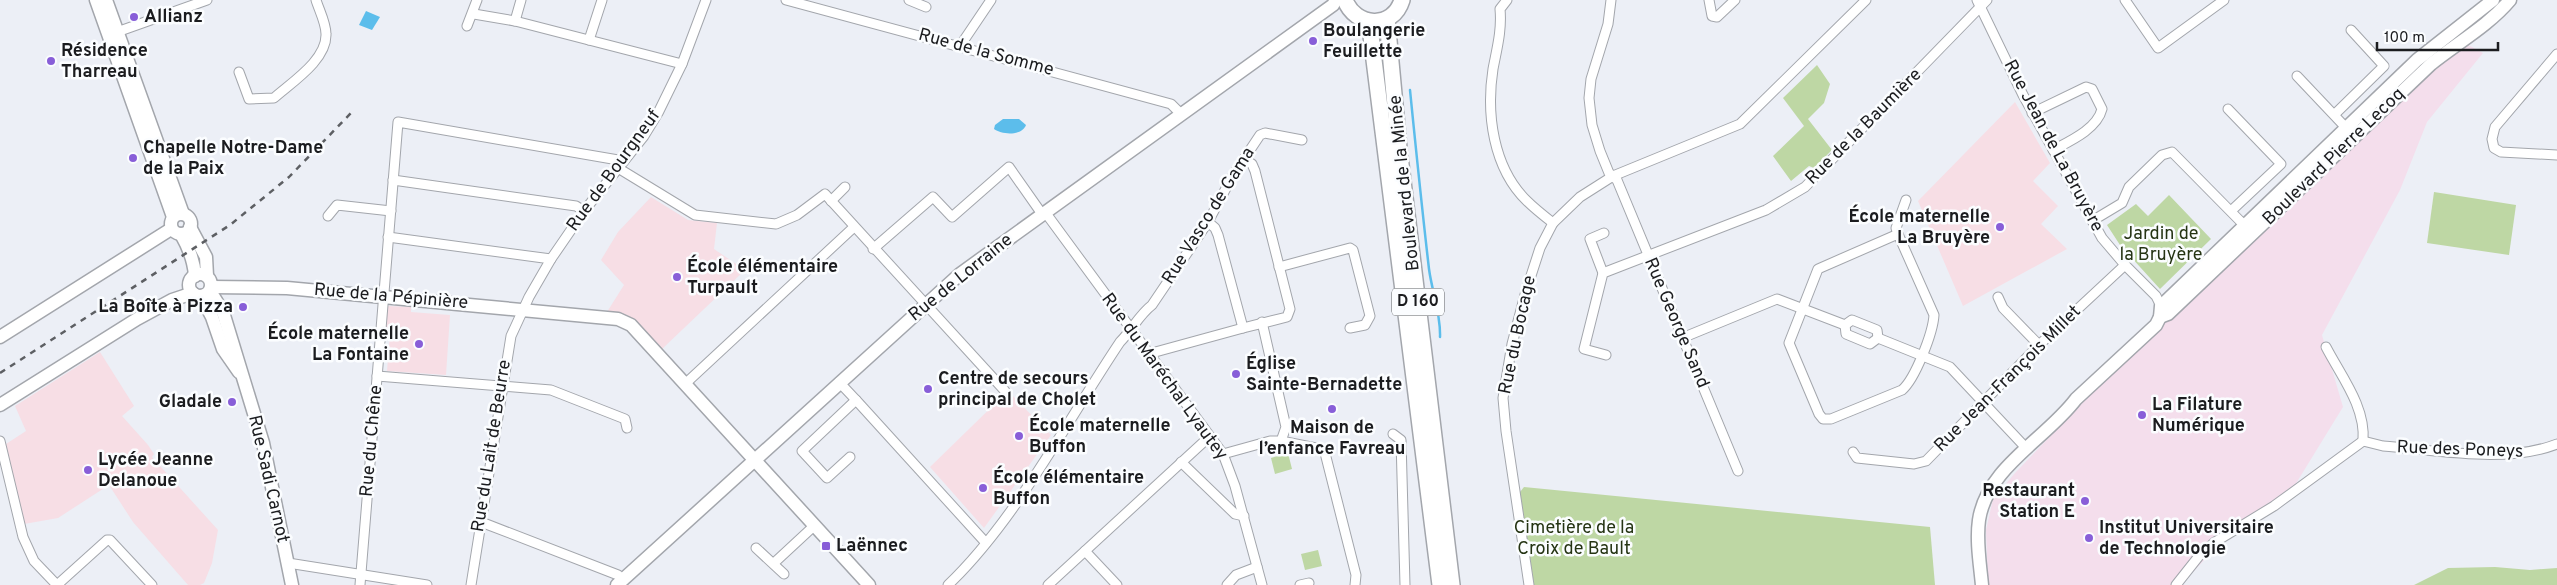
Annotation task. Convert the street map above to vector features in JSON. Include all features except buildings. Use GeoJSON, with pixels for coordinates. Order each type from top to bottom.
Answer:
{"type":"FeatureCollection","features":[{"type":"Feature","properties":{"kind":"main road"},"geometry":{"type":"LineString","coordinates":[[96,0],[172,208],[180,224]]}},
{"type":"Feature","properties":{"kind":"main road"},"geometry":{"type":"LineString","coordinates":[[0,405],[137,319],[150,306],[202,285],[106,0]]}},
{"type":"Feature","properties":{"kind":"main road"},"geometry":{"type":"LineString","coordinates":[[1341,4],[1358,18],[1373,22],[1387,19],[1395,13],[1402,0]]}},
{"type":"Feature","properties":{"kind":"main road","name":"Boulevard Pierre Lecoq"},"geometry":{"type":"LineString","coordinates":[[1982,585],[1978,534],[1982,506],[1994,482],[2066,413],[2076,399],[2156,324],[2160,312],[2168,314],[2248,230],[2351,132],[2431,64],[2499,2]]}},
{"type":"Feature","properties":{"kind":"main road","name":"Rue de Lorraine"},"geometry":{"type":"LineString","coordinates":[[619,582],[960,274],[1181,114],[1341,4]]}},
{"type":"Feature","properties":{"kind":"main road","name":"Boulevard de la Minée"},"geometry":{"type":"LineString","coordinates":[[1387,19],[1399,148],[1452,585]]}},
{"type":"Feature","properties":{"kind":"main road","name":"Boulevard de la Minée"},"geometry":{"type":"LineString","coordinates":[[1365,21],[1371,36],[1387,155],[1440,585]]}},
{"type":"Feature","properties":{"kind":"main road"},"geometry":{"type":"LineString","coordinates":[[0,338],[180,224]]}},
{"type":"Feature","properties":{"kind":"main road","name":"Rue de la Pépinière"},"geometry":{"type":"LineString","coordinates":[[202,285],[246,283],[258,286],[618,319],[630,325],[870,585]]}},
{"type":"Feature","properties":{"kind":"main road","name":"Rue de la Pépinière"},"geometry":{"type":"LineString","coordinates":[[202,285],[237,288],[258,286]]}},
{"type":"Feature","properties":{"kind":"main road","name":"Rue Sadi Carnot"},"geometry":{"type":"LineString","coordinates":[[202,285],[223,312],[238,356],[240,374],[263,443],[292,585]]}},
{"type":"Feature","properties":{"kind":"main road","name":"Rue Sadi Carnot"},"geometry":{"type":"LineString","coordinates":[[202,285],[223,349],[240,374]]}},
{"type":"Feature","properties":{"kind":"main road"},"geometry":{"type":"LineString","coordinates":[[223,312],[228,297],[237,288]]}},
{"type":"Feature","properties":{"kind":"street"},"geometry":{"type":"LineString","coordinates":[[239,72],[249,99],[274,98],[304,71],[319,56],[326,43],[326,31],[316,0]]}},
{"type":"Feature","properties":{"kind":"street"},"geometry":{"type":"LineString","coordinates":[[468,26],[474,14],[477,0]]}},
{"type":"Feature","properties":{"kind":"street"},"geometry":{"type":"LineString","coordinates":[[515,21],[521,0]]}},
{"type":"Feature","properties":{"kind":"street"},"geometry":{"type":"LineString","coordinates":[[589,40],[602,0]]}},
{"type":"Feature","properties":{"kind":"street","name":"Rue de Bourgneuf"},"geometry":{"type":"LineString","coordinates":[[524,310],[551,259],[584,211],[644,136],[658,113],[682,64],[706,0]]}},
{"type":"Feature","properties":{"kind":"street","name":"Rue de la Somme"},"geometry":{"type":"LineString","coordinates":[[786,0],[1171,104],[1181,114]]}},
{"type":"Feature","properties":{"kind":"street"},"geometry":{"type":"LineString","coordinates":[[909,0],[926,6]]}},
{"type":"Feature","properties":{"kind":"street"},"geometry":{"type":"LineString","coordinates":[[960,46],[991,0]]}},
{"type":"Feature","properties":{"kind":"street"},"geometry":{"type":"LineString","coordinates":[[1506,0],[1500,9],[1502,28],[1491,88],[1490,111],[1494,136],[1510,179],[1526,200],[1553,223]]}},
{"type":"Feature","properties":{"kind":"street","name":"Rue George Sand"},"geometry":{"type":"LineString","coordinates":[[1611,0],[1608,24],[1591,80],[1589,98],[1592,125],[1609,173],[1617,180],[1738,471]]}},
{"type":"Feature","properties":{"kind":"street"},"geometry":{"type":"LineString","coordinates":[[1709,0],[1712,16],[1717,17],[1735,0]]}},
{"type":"Feature","properties":{"kind":"street","name":"Rue du Bocage"},"geometry":{"type":"LineString","coordinates":[[1529,585],[1506,431],[1503,398],[1512,344],[1526,291],[1540,248],[1553,223],[1580,197],[1613,176],[1740,124],[1866,0]]}},
{"type":"Feature","properties":{"kind":"street","name":"Rue Jean de La Bruyère"},"geometry":{"type":"LineString","coordinates":[[1977,0],[2032,113],[2092,221],[2102,238],[2125,265],[2156,296],[2160,312]]}},
{"type":"Feature","properties":{"kind":"street","name":"Rue de la Baumière"},"geometry":{"type":"LineString","coordinates":[[1603,273],[1766,210],[1805,187],[1981,9],[1987,0]]}},
{"type":"Feature","properties":{"kind":"street"},"geometry":{"type":"LineString","coordinates":[[2125,0],[2158,48],[2224,0]]}},
{"type":"Feature","properties":{"kind":"street"},"geometry":{"type":"LineString","coordinates":[[104,23],[117,32],[202,1]]}},
{"type":"Feature","properties":{"kind":"street"},"geometry":{"type":"LineString","coordinates":[[474,14],[515,21],[682,64]]}},
{"type":"Feature","properties":{"kind":"street"},"geometry":{"type":"LineString","coordinates":[[2334,114],[2384,66],[2351,30]]}},
{"type":"Feature","properties":{"kind":"street"},"geometry":{"type":"LineString","coordinates":[[2557,54],[2495,127],[2492,138],[2494,148],[2502,152],[2557,155]]}},
{"type":"Feature","properties":{"kind":"street"},"geometry":{"type":"LineString","coordinates":[[2297,76],[2351,132]]}},
{"type":"Feature","properties":{"kind":"street"},"geometry":{"type":"LineString","coordinates":[[2032,113],[2086,88],[2092,89],[2102,109],[2101,115],[2076,137],[2053,150]]}},
{"type":"Feature","properties":{"kind":"street"},"geometry":{"type":"LineString","coordinates":[[2228,109],[2281,164],[2231,211]]}},
{"type":"Feature","properties":{"kind":"street","name":"Rue du Chêne"},"geometry":{"type":"LineString","coordinates":[[360,585],[398,122],[621,164]]}},
{"type":"Feature","properties":{"kind":"street","name":"Rue Vasco de Gama"},"geometry":{"type":"LineString","coordinates":[[948,585],[986,543],[1012,509],[1120,342],[1132,331],[1144,312],[1152,306],[1208,222],[1260,135],[1265,133],[1302,140]]}},
{"type":"Feature","properties":{"kind":"street"},"geometry":{"type":"LineString","coordinates":[[2092,221],[2122,203],[2129,187],[2162,155],[2172,152],[2248,230]]}},
{"type":"Feature","properties":{"kind":"street"},"geometry":{"type":"LineString","coordinates":[[1148,354],[1262,322],[1288,317],[1290,309],[1255,171],[1252,164],[1244,159]]}},
{"type":"Feature","properties":{"kind":"street"},"geometry":{"type":"LineString","coordinates":[[621,164],[695,215],[776,224],[797,215],[845,187]]}},
{"type":"Feature","properties":{"kind":"street","name":"Rue du Maréchal Lyautey"},"geometry":{"type":"LineString","coordinates":[[873,249],[933,197],[952,217],[1009,167],[1222,454],[1235,486],[1262,585]]}},
{"type":"Feature","properties":{"kind":"street"},"geometry":{"type":"LineString","coordinates":[[393,180],[576,206],[584,211]]}},
{"type":"Feature","properties":{"kind":"street"},"geometry":{"type":"LineString","coordinates":[[828,197],[873,249],[1005,391]]}},
{"type":"Feature","properties":{"kind":"street"},"geometry":{"type":"LineString","coordinates":[[1898,234],[1818,269],[1802,307],[1789,342],[1818,414],[1823,419],[1831,419],[1902,390],[1908,385],[1934,325],[1934,316],[1896,228],[1906,200]]}},
{"type":"Feature","properties":{"kind":"street"},"geometry":{"type":"LineString","coordinates":[[328,216],[337,205],[391,211]]}},
{"type":"Feature","properties":{"kind":"street"},"geometry":{"type":"LineString","coordinates":[[1208,222],[1215,228],[1218,235],[1243,328]]}},
{"type":"Feature","properties":{"kind":"street"},"geometry":{"type":"LineString","coordinates":[[685,384],[854,227]]}},
{"type":"Feature","properties":{"kind":"street"},"geometry":{"type":"LineString","coordinates":[[1604,233],[1590,239],[1603,273],[1584,348],[1606,355]]}},
{"type":"Feature","properties":{"kind":"street"},"geometry":{"type":"LineString","coordinates":[[388,238],[551,259]]}},
{"type":"Feature","properties":{"kind":"street"},"geometry":{"type":"LineString","coordinates":[[1279,267],[1350,248],[1353,250],[1370,316],[1365,325],[1350,328]]}},
{"type":"Feature","properties":{"kind":"street","name":"Rue Jean-François Millet"},"geometry":{"type":"LineString","coordinates":[[1854,452],[1857,458],[1914,464],[1926,461],[1982,401],[2125,265]]}},
{"type":"Feature","properties":{"kind":"street"},"geometry":{"type":"LineString","coordinates":[[1998,297],[2003,308],[2039,345]]}},
{"type":"Feature","properties":{"kind":"street"},"geometry":{"type":"LineString","coordinates":[[1682,338],[1777,299],[1845,325]]}},
{"type":"Feature","properties":{"kind":"street","name":"Rue du Lait de Beurre"},"geometry":{"type":"LineString","coordinates":[[470,585],[511,336],[524,310]]}},
{"type":"Feature","properties":{"kind":"street"},"geometry":{"type":"LineString","coordinates":[[1845,325],[1852,320],[1877,330],[1878,338]]}},
{"type":"Feature","properties":{"kind":"street"},"geometry":{"type":"LineString","coordinates":[[1262,322],[1285,420],[1286,427],[1281,441]]}},
{"type":"Feature","properties":{"kind":"street"},"geometry":{"type":"LineString","coordinates":[[1845,325],[1846,334],[1870,344],[1878,338]]}},
{"type":"Feature","properties":{"kind":"street"},"geometry":{"type":"LineString","coordinates":[[1878,338],[1950,367],[2027,449]]}},
{"type":"Feature","properties":{"kind":"street"},"geometry":{"type":"LineString","coordinates":[[2176,585],[2199,556],[2216,542],[2274,506],[2364,440],[2364,427],[2357,405],[2326,347]]}},
{"type":"Feature","properties":{"kind":"street"},"geometry":{"type":"LineString","coordinates":[[377,376],[551,390],[625,419],[628,428]]}},
{"type":"Feature","properties":{"kind":"street"},"geometry":{"type":"LineString","coordinates":[[839,382],[986,543]]}},
{"type":"Feature","properties":{"kind":"street"},"geometry":{"type":"LineString","coordinates":[[850,457],[827,478],[802,450],[856,400]]}},
{"type":"Feature","properties":{"kind":"street"},"geometry":{"type":"LineString","coordinates":[[1393,434],[1400,440],[1405,585]]}},
{"type":"Feature","properties":{"kind":"street"},"geometry":{"type":"LineString","coordinates":[[1048,585],[1209,437]]}},
{"type":"Feature","properties":{"kind":"street"},"geometry":{"type":"LineString","coordinates":[[0,440],[22,537],[34,561],[57,585],[107,540],[110,540],[152,585]]}},
{"type":"Feature","properties":{"kind":"street","name":"Rue des Poneys"},"geometry":{"type":"LineString","coordinates":[[2364,440],[2383,446],[2508,455],[2538,452],[2557,444]]}},
{"type":"Feature","properties":{"kind":"street"},"geometry":{"type":"LineString","coordinates":[[1222,454],[1270,441],[1281,441],[1321,449],[1325,453],[1356,575],[1354,585]]}},
{"type":"Feature","properties":{"kind":"street"},"geometry":{"type":"LineString","coordinates":[[1181,462],[1235,514],[1244,516]]}},
{"type":"Feature","properties":{"kind":"street"},"geometry":{"type":"LineString","coordinates":[[480,522],[618,575],[619,582]]}},
{"type":"Feature","properties":{"kind":"street"},"geometry":{"type":"LineString","coordinates":[[774,563],[815,525]]}},
{"type":"Feature","properties":{"kind":"street"},"geometry":{"type":"LineString","coordinates":[[756,548],[765,559],[774,563],[784,574]]}},
{"type":"Feature","properties":{"kind":"street"},"geometry":{"type":"LineString","coordinates":[[1085,551],[1117,585]]}},
{"type":"Feature","properties":{"kind":"street"},"geometry":{"type":"LineString","coordinates":[[288,563],[427,585]]}},
{"type":"Feature","properties":{"kind":"street"},"geometry":{"type":"LineString","coordinates":[[1227,585],[1236,575],[1258,567]]}},
{"type":"Feature","properties":{"kind":"shaded area"},"geometry":{"type":"Polygon","coordinates":[[[2452,36],[2483,53],[2427,122],[2400,190],[2322,335],[2343,407],[2284,503],[2233,529],[2181,585],[1988,585],[1986,530],[1993,499],[2015,473],[2257,222],[2452,36]]]}},
{"type":"Feature","properties":{"kind":"shaded area"},"geometry":{"type":"Polygon","coordinates":[[[2015,102],[2050,163],[2033,181],[2058,206],[2041,224],[2067,249],[1963,306],[1918,201],[2015,102]]]}},
{"type":"Feature","properties":{"kind":"shaded area","name":"École élémentaire Turpault"},"geometry":{"type":"Polygon","coordinates":[[[651,197],[688,220],[717,223],[714,249],[745,270],[662,349],[629,316],[607,312],[624,285],[601,260],[618,232],[651,197]]]}},
{"type":"Feature","properties":{"kind":"shaded area","name":"École maternelle La Fontaine"},"geometry":{"type":"Polygon","coordinates":[[[387,306],[411,307],[411,312],[450,315],[446,375],[387,371],[390,332],[385,331],[387,306]]]}},
{"type":"Feature","properties":{"kind":"shaded area","name":"Lycée Jeanne Delanoue"},"geometry":{"type":"Polygon","coordinates":[[[100,352],[134,406],[122,416],[148,445],[154,454],[152,457],[218,530],[212,563],[204,583],[200,585],[188,585],[133,522],[109,485],[58,518],[24,524],[6,444],[26,431],[15,406],[100,352]]]}},
{"type":"Feature","properties":{"kind":"shaded area"},"geometry":{"type":"Polygon","coordinates":[[[1008,391],[1051,435],[984,528],[930,467],[1008,391]]]}},
{"type":"Feature","properties":{"kind":"green space"},"geometry":{"type":"Polygon","coordinates":[[[1817,65],[1830,84],[1824,103],[1808,119],[1832,150],[1814,168],[1809,166],[1791,181],[1773,156],[1804,126],[1783,98],[1817,65]]]}},
{"type":"Feature","properties":{"kind":"green space"},"geometry":{"type":"Polygon","coordinates":[[[2434,192],[2516,205],[2509,255],[2427,243],[2434,192]]]}},
{"type":"Feature","properties":{"kind":"green space","name":"Jardin de la Bruyère"},"geometry":{"type":"Polygon","coordinates":[[[2169,195],[2211,239],[2160,289],[2120,245],[2107,225],[2136,204],[2148,216],[2169,195]]]}},
{"type":"Feature","properties":{"kind":"green space"},"geometry":{"type":"Polygon","coordinates":[[[1288,453],[1292,469],[1275,474],[1271,458],[1288,453]]]}},
{"type":"Feature","properties":{"kind":"green space","name":"Cimetière de la Croix de Bault"},"geometry":{"type":"Polygon","coordinates":[[[1524,487],[1930,527],[1935,585],[1534,585],[1520,492],[1524,487]]]}},
{"type":"Feature","properties":{"kind":"green space"},"geometry":{"type":"Polygon","coordinates":[[[1318,550],[1322,566],[1305,570],[1301,554],[1318,550]]]}},
{"type":"Feature","properties":{"kind":"green space"},"geometry":{"type":"Polygon","coordinates":[[[2495,567],[2530,570],[2557,568],[2557,585],[2414,585],[2448,568],[2495,567]]]}},
{"type":"Feature","properties":{"kind":"water"},"geometry":{"type":"Polygon","coordinates":[[[366,11],[380,17],[372,30],[359,25],[366,11]]]}},
{"type":"Feature","properties":{"kind":"water"},"geometry":{"type":"Polygon","coordinates":[[[1003,119],[1019,119],[1026,125],[1024,129],[1016,133],[1002,132],[994,129],[995,125],[1003,119]]]}},
{"type":"Feature","properties":{"kind":"waterway"},"geometry":{"type":"LineString","coordinates":[[1410,90],[1429,269],[1439,320],[1440,337]]}},
{"type":"Feature","properties":{"kind":"railway"},"geometry":{"type":"LineString","coordinates":[[0,373],[230,225],[289,177],[351,113]]}},
{"type":"Feature","properties":{"kind":"place","name":"Allianz"},"geometry":{"type":"Point","coordinates":[134,17]}},
{"type":"Feature","properties":{"kind":"place","name":"Boulangerie Feuillette"},"geometry":{"type":"Point","coordinates":[1313,41]}},
{"type":"Feature","properties":{"kind":"place","name":"Résidence Tharreau"},"geometry":{"type":"Point","coordinates":[51,61]}},
{"type":"Feature","properties":{"kind":"place","name":"Chapelle Notre-Dame de la Paix"},"geometry":{"type":"Point","coordinates":[133,158]}},
{"type":"Feature","properties":{"kind":"place","name":"École maternelle La Bruyère"},"geometry":{"type":"Point","coordinates":[2000,227]}},
{"type":"Feature","properties":{"kind":"place","name":"École élémentaire Turpault"},"geometry":{"type":"Point","coordinates":[677,277]}},
{"type":"Feature","properties":{"kind":"place","name":"La Boîte à Pizza"},"geometry":{"type":"Point","coordinates":[243,307]}},
{"type":"Feature","properties":{"kind":"place","name":"École maternelle La Fontaine"},"geometry":{"type":"Point","coordinates":[419,344]}},
{"type":"Feature","properties":{"kind":"place","name":"Église Sainte-Bernadette"},"geometry":{"type":"Point","coordinates":[1236,374]}},
{"type":"Feature","properties":{"kind":"place","name":"Centre de secours principal de Cholet"},"geometry":{"type":"Point","coordinates":[928,389]}},
{"type":"Feature","properties":{"kind":"place","name":"Gladale"},"geometry":{"type":"Point","coordinates":[232,402]}},
{"type":"Feature","properties":{"kind":"place","name":"Maison de l’enfance Favreau"},"geometry":{"type":"Point","coordinates":[1332,409]}},
{"type":"Feature","properties":{"kind":"place","name":"La Filature Numérique"},"geometry":{"type":"Point","coordinates":[2142,415]}},
{"type":"Feature","properties":{"kind":"place","name":"École maternelle Buffon"},"geometry":{"type":"Point","coordinates":[1019,436]}},
{"type":"Feature","properties":{"kind":"place","name":"Lycée Jeanne Delanoue"},"geometry":{"type":"Point","coordinates":[88,470]}},
{"type":"Feature","properties":{"kind":"place","name":"École élémentaire Buffon"},"geometry":{"type":"Point","coordinates":[983,488]}},
{"type":"Feature","properties":{"kind":"place","name":"Restaurant Station E"},"geometry":{"type":"Point","coordinates":[2085,501]}},
{"type":"Feature","properties":{"kind":"place","name":"Institut Universitaire de Technologie"},"geometry":{"type":"Point","coordinates":[2089,538]}},
{"type":"Feature","properties":{"kind":"place","name":"Laënnec"},"geometry":{"type":"Point","coordinates":[826,546]}}]}
